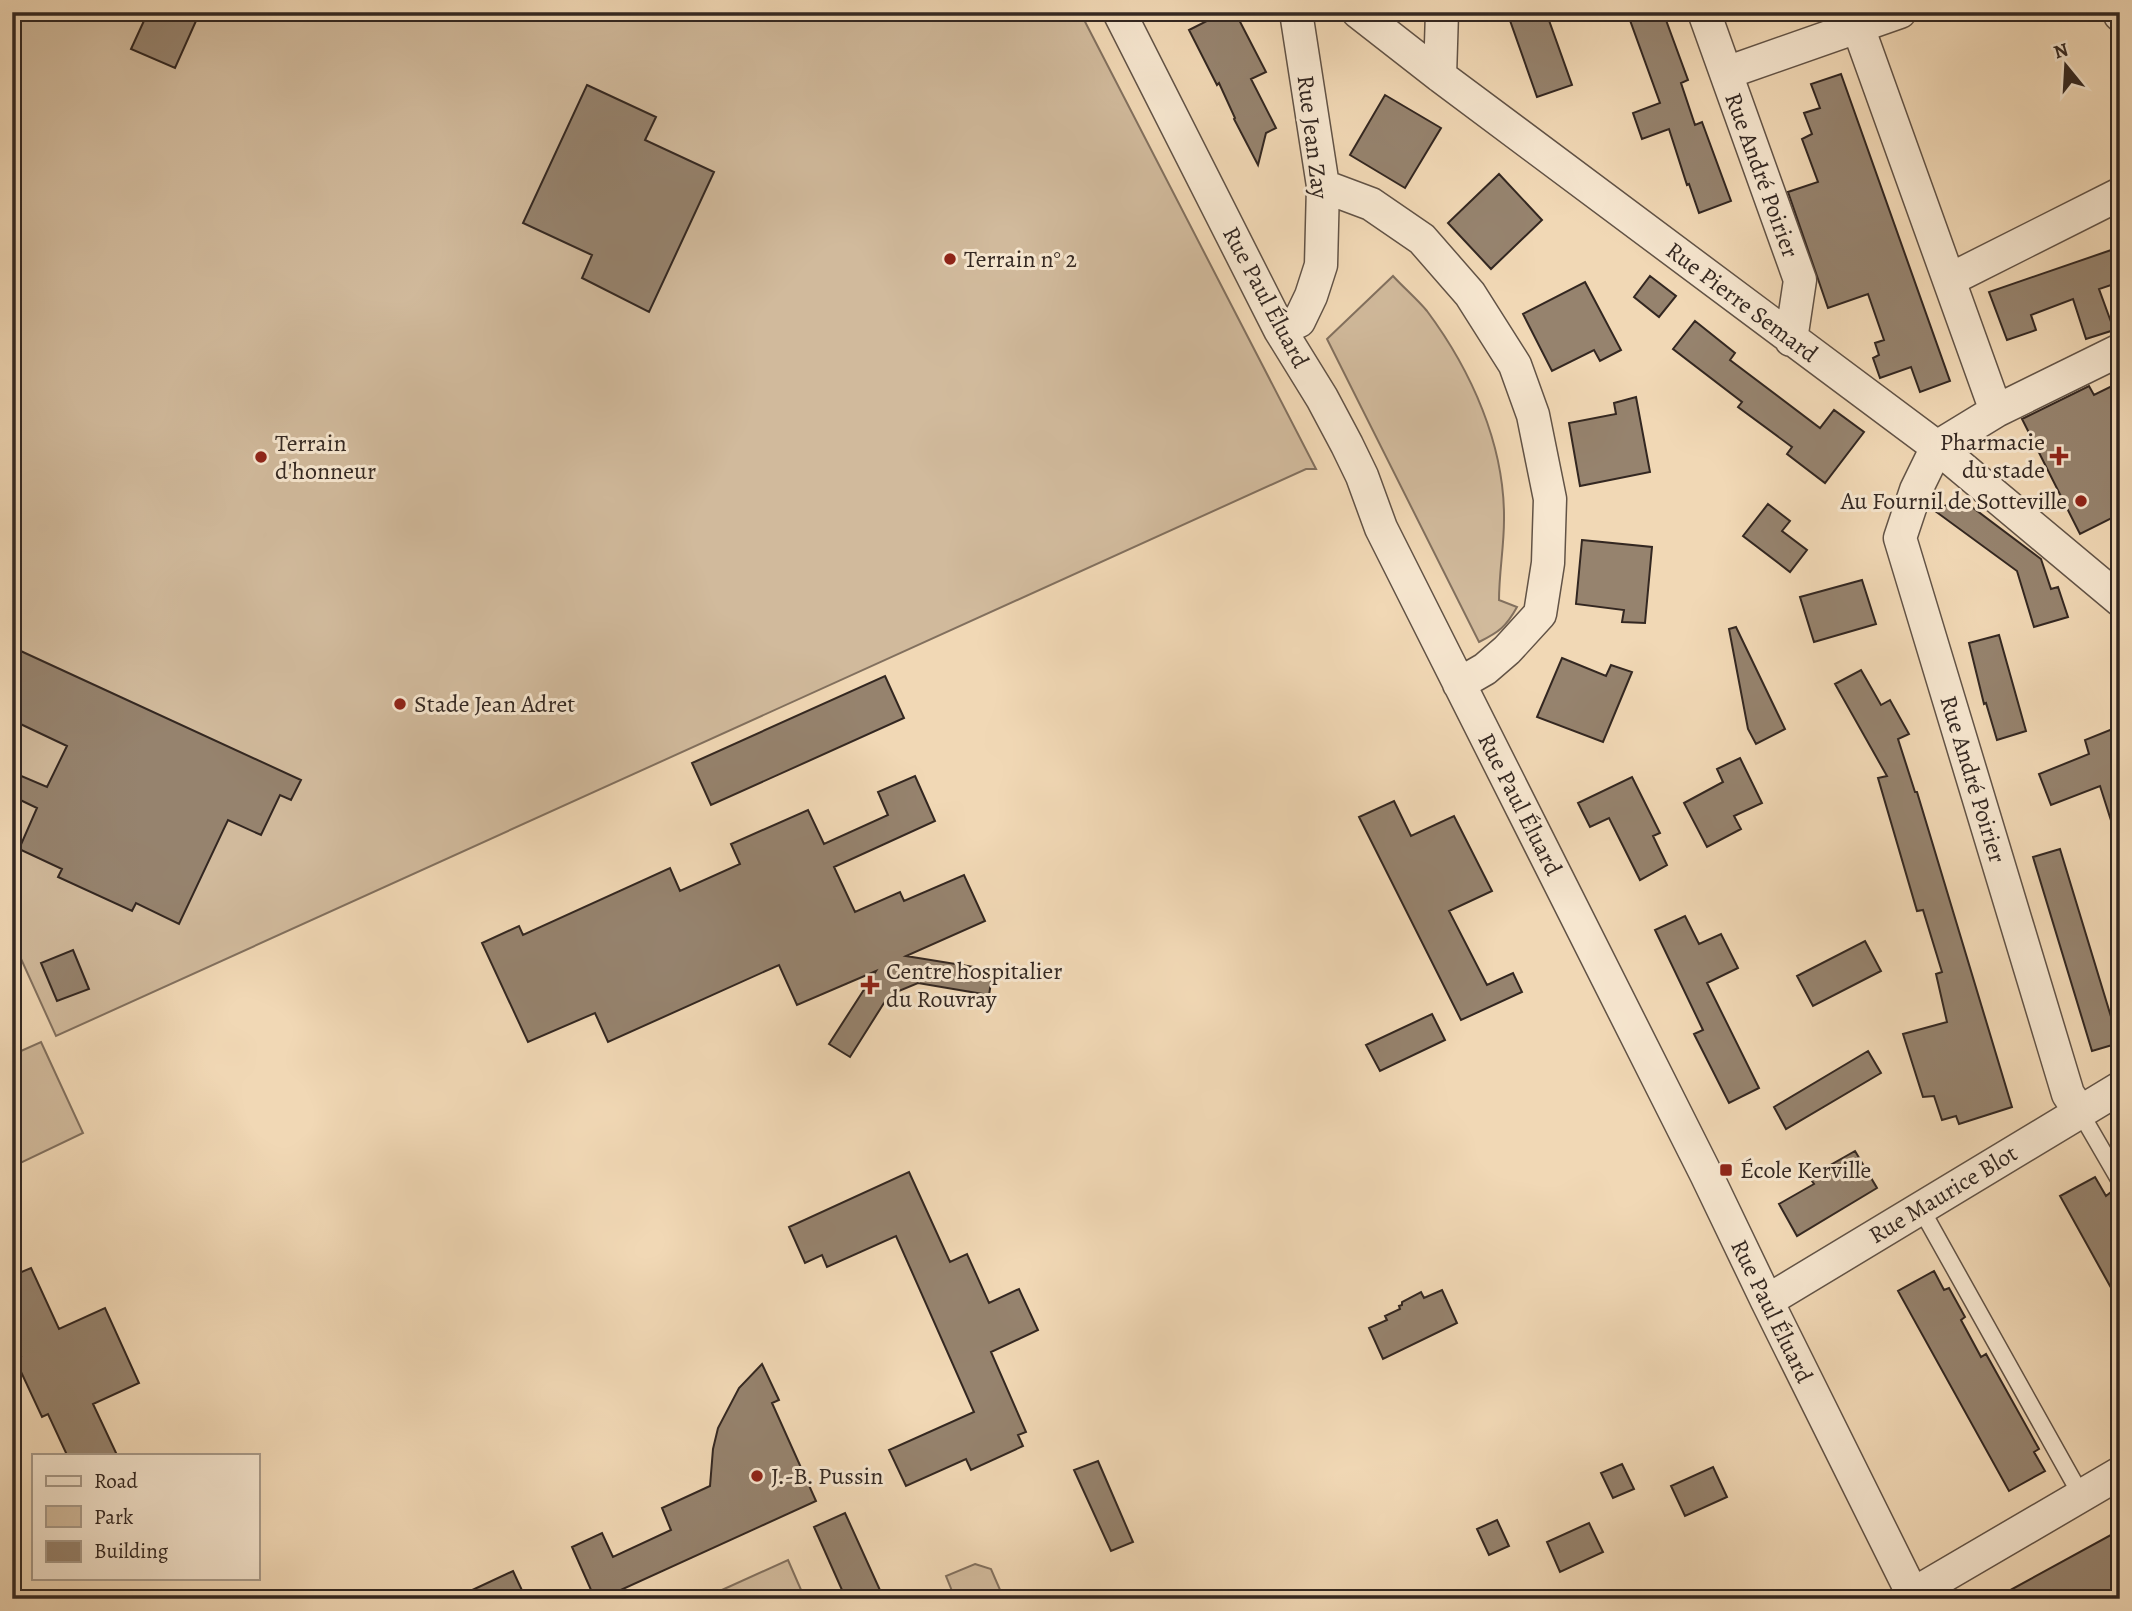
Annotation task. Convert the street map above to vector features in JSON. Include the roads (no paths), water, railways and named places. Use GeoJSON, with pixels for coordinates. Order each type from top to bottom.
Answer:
{"type":"FeatureCollection","features":[{"type":"Feature","properties":{"kind":"street","name":"Rue Paul Éluard"},"geometry":{"type":"LineString","coordinates":[[1118,12],[1280,330],[1347,445],[1362,476],[1381,528],[1706,1174],[1914,1596]]}},
{"type":"Feature","properties":{"kind":"street","name":"Rue Jean Zay"},"geometry":{"type":"LineString","coordinates":[[1280,330],[1299,321],[1321,265],[1323,186],[1296,12]]}},
{"type":"Feature","properties":{"kind":"street","name":"Rue Pierre Semard"},"geometry":{"type":"LineString","coordinates":[[1358,12],[1791,340],[1937,447],[2120,600]]}},
{"type":"Feature","properties":{"kind":"street"},"geometry":{"type":"LineString","coordinates":[[1440,76],[1441,12]]}},
{"type":"Feature","properties":{"kind":"street","name":"Rue André Poirier"},"geometry":{"type":"LineString","coordinates":[[1704,12],[1800,280],[1791,340]]}},
{"type":"Feature","properties":{"kind":"street"},"geometry":{"type":"LineString","coordinates":[[1726,73],[1900,12]]}},
{"type":"Feature","properties":{"kind":"street"},"geometry":{"type":"LineString","coordinates":[[1858,27],[1996,411]]}},
{"type":"Feature","properties":{"kind":"street"},"geometry":{"type":"LineString","coordinates":[[1323,186],[1371,204],[1422,239],[1470,294],[1515,365],[1533,415],[1550,499],[1549,563],[1540,614],[1485,669],[1460,684]]}},
{"type":"Feature","properties":{"kind":"street"},"geometry":{"type":"LineString","coordinates":[[1949,280],[2120,194]]}},
{"type":"Feature","properties":{"kind":"street"},"geometry":{"type":"LineString","coordinates":[[1937,447],[1996,411],[2120,350]]}},
{"type":"Feature","properties":{"kind":"street","name":"Rue André Poirier"},"geometry":{"type":"LineString","coordinates":[[1937,447],[1916,490],[1900,538],[2068,1094],[2080,1112]]}},
{"type":"Feature","properties":{"kind":"street","name":"Rue Maurice Blot"},"geometry":{"type":"LineString","coordinates":[[1767,1301],[2120,1088]]}},
{"type":"Feature","properties":{"kind":"street"},"geometry":{"type":"LineString","coordinates":[[1914,1596],[2120,1472]]}},
{"type":"Feature","properties":{"kind":"lane"},"geometry":{"type":"LineString","coordinates":[[2080,1112],[2120,1181]]}},
{"type":"Feature","properties":{"kind":"lane"},"geometry":{"type":"LineString","coordinates":[[1920,1207],[2081,1494]]}},
{"type":"Feature","properties":{"kind":"place","name":"Terrain n° 2"},"geometry":{"type":"Point","coordinates":[950,259]}},
{"type":"Feature","properties":{"kind":"place","name":"Pharmacie du stade"},"geometry":{"type":"Point","coordinates":[2059,456]}},
{"type":"Feature","properties":{"kind":"place","name":"Terrain d'honneur"},"geometry":{"type":"Point","coordinates":[261,457]}},
{"type":"Feature","properties":{"kind":"place","name":"Au Fournil de Sotteville"},"geometry":{"type":"Point","coordinates":[2081,501]}},
{"type":"Feature","properties":{"kind":"place","name":"Stade Jean Adret"},"geometry":{"type":"Point","coordinates":[400,704]}},
{"type":"Feature","properties":{"kind":"place","name":"Centre hospitalier du Rouvray"},"geometry":{"type":"Point","coordinates":[870,985]}},
{"type":"Feature","properties":{"kind":"place","name":"École Kerville"},"geometry":{"type":"Point","coordinates":[1726,1170]}},
{"type":"Feature","properties":{"kind":"place","name":"J.-B. Pussin"},"geometry":{"type":"Point","coordinates":[757,1476]}}]}
